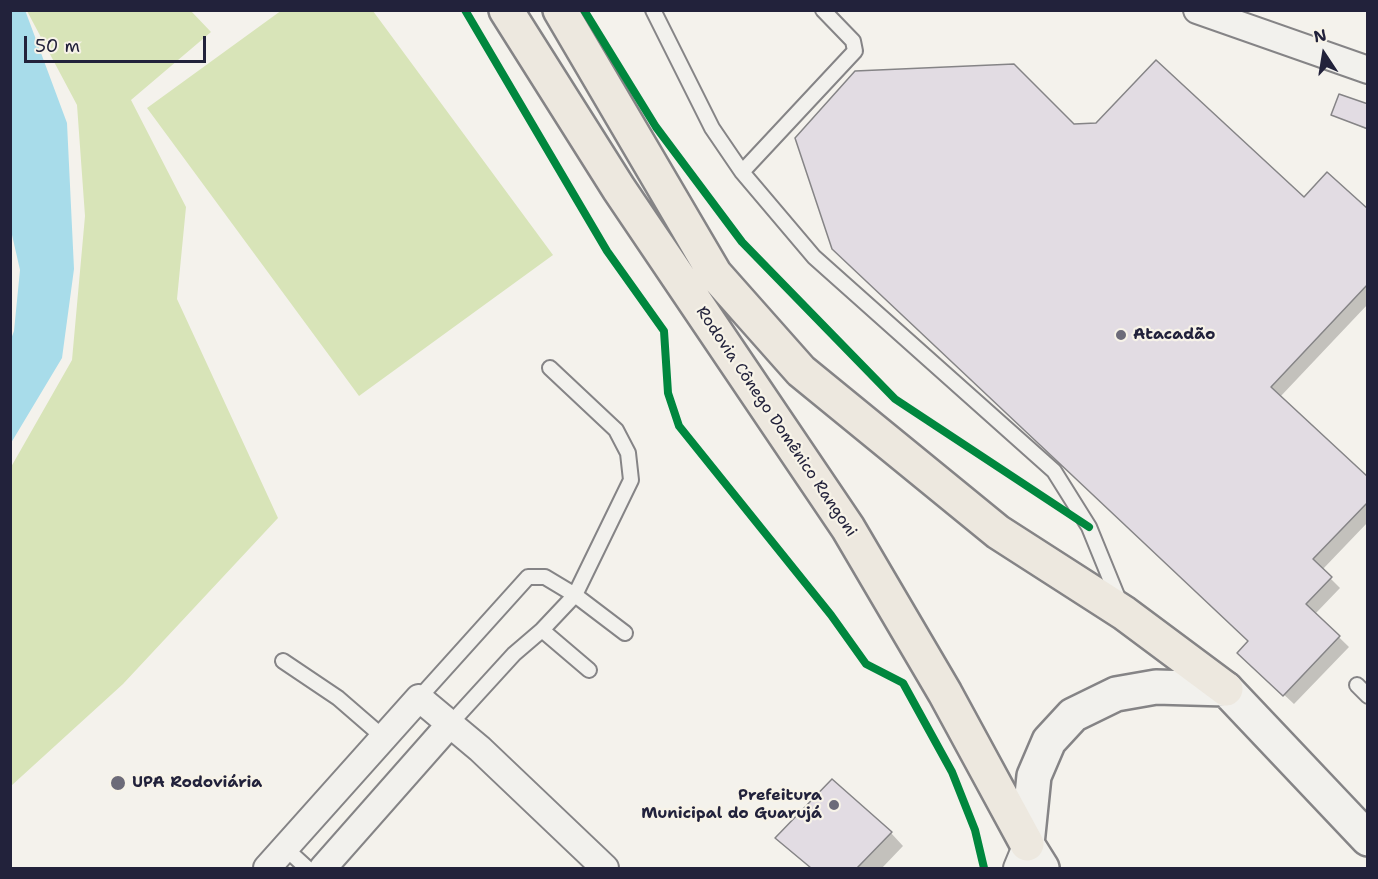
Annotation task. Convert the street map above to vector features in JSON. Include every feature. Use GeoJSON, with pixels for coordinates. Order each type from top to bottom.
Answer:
{"type":"FeatureCollection","features":[{"type":"Feature","properties":{"kind":"highway","name":"Rodovia Cônego Domênico Rangoni"},"geometry":{"type":"LineString","coordinates":[[506,10],[613,180],[848,528],[945,693],[1029,860]]}},
{"type":"Feature","properties":{"kind":"highway"},"geometry":{"type":"LineString","coordinates":[[560,10],[715,274],[801,371],[998,532],[1124,613],[1226,689]]}},
{"type":"Feature","properties":{"kind":"main road"},"geometry":{"type":"LineString","coordinates":[[1029,860],[1034,776],[1049,741],[1073,715],[1116,694],[1156,687],[1226,689],[1368,839]]}},
{"type":"Feature","properties":{"kind":"street"},"geometry":{"type":"LineString","coordinates":[[1197,10],[1368,70]]}},
{"type":"Feature","properties":{"kind":"street"},"geometry":{"type":"LineString","coordinates":[[267,868],[419,698],[451,723],[605,868]]}},
{"type":"Feature","properties":{"kind":"street"},"geometry":{"type":"LineString","coordinates":[[323,868],[451,723]]}},
{"type":"Feature","properties":{"kind":"lane"},"geometry":{"type":"LineString","coordinates":[[653,10],[711,128],[742,172],[814,257],[1054,471],[1089,527],[1124,613]]}},
{"type":"Feature","properties":{"kind":"lane"},"geometry":{"type":"LineString","coordinates":[[742,172],[855,51],[853,41],[823,10]]}},
{"type":"Feature","properties":{"kind":"lane"},"geometry":{"type":"LineString","coordinates":[[451,723],[514,654],[542,630],[574,595],[631,480],[628,453],[616,430],[550,368]]}},
{"type":"Feature","properties":{"kind":"lane"},"geometry":{"type":"LineString","coordinates":[[419,698],[528,577],[545,577],[574,595],[625,633]]}},
{"type":"Feature","properties":{"kind":"lane"},"geometry":{"type":"LineString","coordinates":[[542,630],[589,670]]}},
{"type":"Feature","properties":{"kind":"lane"},"geometry":{"type":"LineString","coordinates":[[283,661],[338,698],[383,737]]}},
{"type":"Feature","properties":{"kind":"lane"},"geometry":{"type":"LineString","coordinates":[[1357,685],[1368,696]]}},
{"type":"Feature","properties":{"kind":"lane"},"geometry":{"type":"LineString","coordinates":[[284,847],[307,868]]}},
{"type":"Feature","properties":{"kind":"green space"},"geometry":{"type":"Polygon","coordinates":[[[282,10],[373,11],[553,255],[359,396],[147,108],[282,10]]]}},
{"type":"Feature","properties":{"kind":"green space"},"geometry":{"type":"Polygon","coordinates":[[[27,11],[191,11],[211,32],[131,100],[186,207],[177,299],[278,518],[123,684],[11,786],[11,467],[72,360],[85,216],[77,105],[27,11]]]}},
{"type":"Feature","properties":{"kind":"water"},"geometry":{"type":"Polygon","coordinates":[[[25,10],[67,123],[74,269],[62,358],[11,443],[11,339],[14,331],[20,270],[10,226],[10,11],[25,10]]]}},
{"type":"Feature","properties":{"kind":"building","name":"Atacadão"},"geometry":{"type":"Polygon","coordinates":[[[1156,60],[1304,197],[1327,172],[1368,209],[1368,284],[1271,387],[1368,477],[1368,502],[1313,559],[1332,577],[1306,604],[1340,636],[1283,696],[1237,653],[1248,641],[832,249],[795,138],[855,71],[1014,64],[1074,124],[1096,123],[1156,60]]]}},
{"type":"Feature","properties":{"kind":"building"},"geometry":{"type":"Polygon","coordinates":[[[1339,94],[1368,104],[1368,129],[1331,115],[1339,94]]]}},
{"type":"Feature","properties":{"kind":"building","name":"Prefeitura Municipal do Guarujá"},"geometry":{"type":"Polygon","coordinates":[[[832,779],[892,832],[857,868],[811,868],[775,838],[832,779]]]}},
{"type":"Feature","properties":{"kind":"cycle path"},"geometry":{"type":"LineString","coordinates":[[465,10],[607,251],[664,331],[668,393],[679,426],[831,615],[866,664],[903,683],[952,772],[975,830],[984,868]]}},
{"type":"Feature","properties":{"kind":"cycle path"},"geometry":{"type":"LineString","coordinates":[[584,10],[656,127],[742,242],[895,399],[1089,527]]}},
{"type":"Feature","properties":{"kind":"place","name":"Atacadão"},"geometry":{"type":"Point","coordinates":[1121,335]}},
{"type":"Feature","properties":{"kind":"place","name":"UPA Rodoviária"},"geometry":{"type":"Point","coordinates":[118,783]}},
{"type":"Feature","properties":{"kind":"place","name":"Prefeitura Municipal do Guarujá"},"geometry":{"type":"Point","coordinates":[834,805]}}]}
